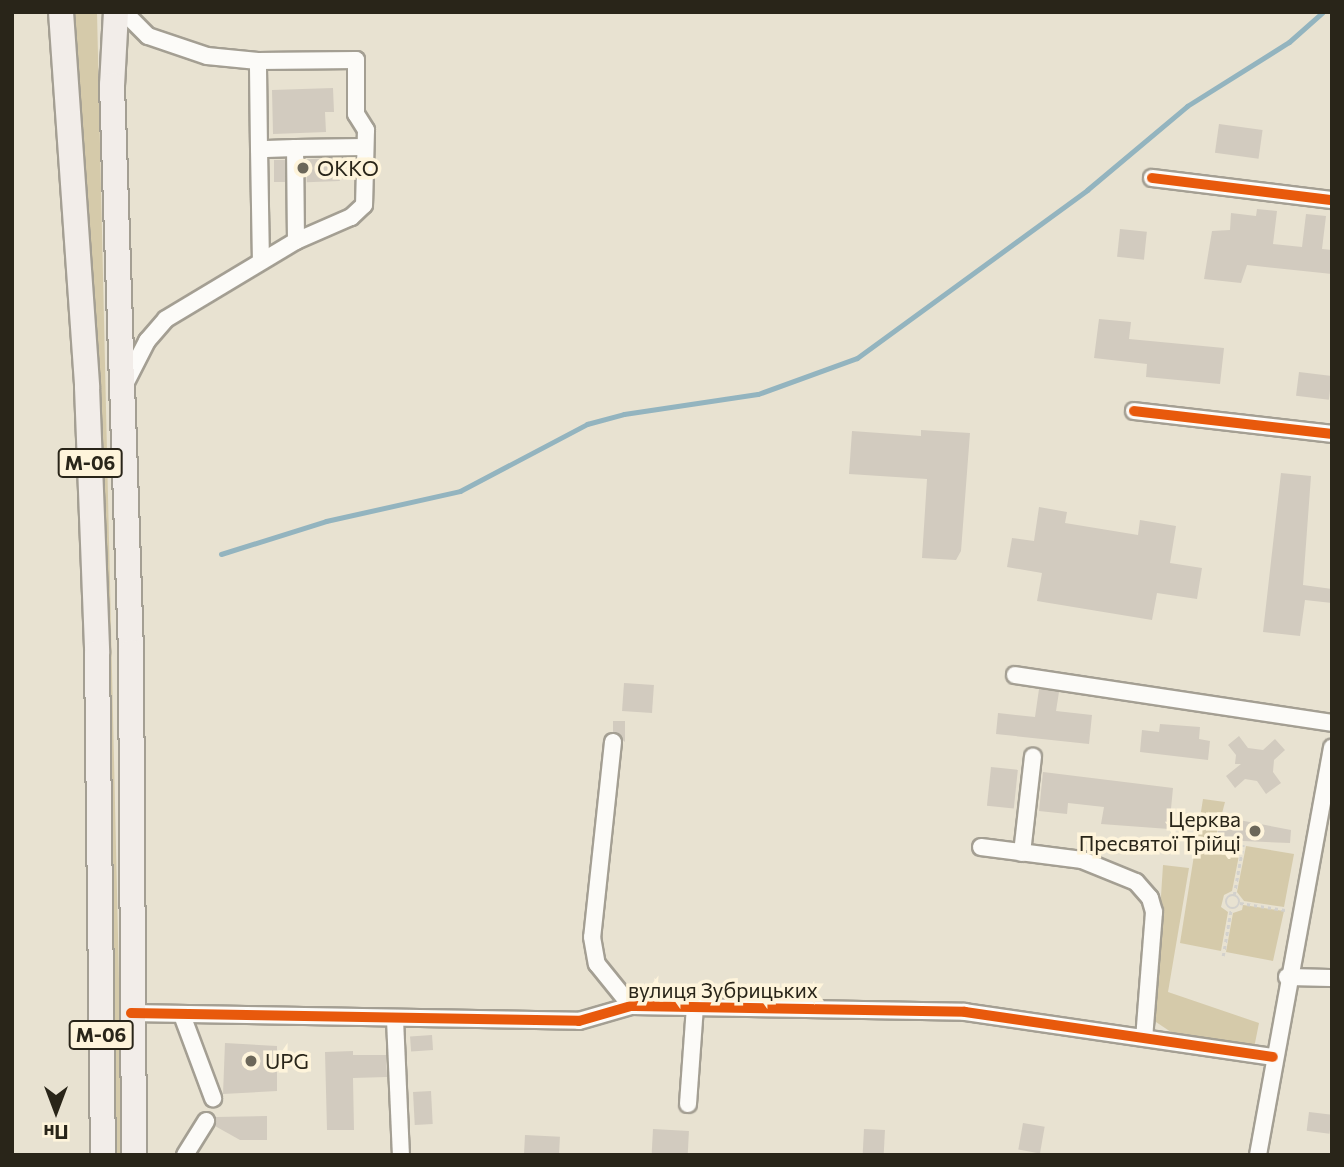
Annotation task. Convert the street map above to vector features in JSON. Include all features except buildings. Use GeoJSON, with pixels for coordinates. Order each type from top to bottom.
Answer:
{"type":"FeatureCollection","features":[{"type":"Feature","properties":{"kind":"highway","name":"М-06"},"geometry":{"type":"LineString","coordinates":[[61,12],[89,440],[97,653],[103,1155]]}},
{"type":"Feature","properties":{"kind":"highway","name":"М-06"},"geometry":{"type":"LineString","coordinates":[[116,12],[112,85],[131,652],[131,1013],[134,1155]]}},
{"type":"Feature","properties":{"kind":"street"},"geometry":{"type":"LineString","coordinates":[[123,388],[147,341],[166,319],[261,261],[351,217],[364,205],[366,130],[356,114],[356,60],[258,61],[176,48],[149,36],[124,12]]}},
{"type":"Feature","properties":{"kind":"street"},"geometry":{"type":"LineString","coordinates":[[258,61],[261,261]]}},
{"type":"Feature","properties":{"kind":"street"},"geometry":{"type":"LineString","coordinates":[[260,149],[365,147]]}},
{"type":"Feature","properties":{"kind":"street"},"geometry":{"type":"LineString","coordinates":[[295,148],[296,242]]}},
{"type":"Feature","properties":{"kind":"street"},"geometry":{"type":"LineString","coordinates":[[1153,178],[1332,200]]}},
{"type":"Feature","properties":{"kind":"street"},"geometry":{"type":"LineString","coordinates":[[1134,411],[1332,434]]}},
{"type":"Feature","properties":{"kind":"street"},"geometry":{"type":"LineString","coordinates":[[1016,675],[1332,723]]}},
{"type":"Feature","properties":{"kind":"street"},"geometry":{"type":"LineString","coordinates":[[613,742],[592,937],[597,964],[631,1006]]}},
{"type":"Feature","properties":{"kind":"street"},"geometry":{"type":"LineString","coordinates":[[1258,1155],[1287,977],[1332,748]]}},
{"type":"Feature","properties":{"kind":"street"},"geometry":{"type":"LineString","coordinates":[[1022,852],[1033,757]]}},
{"type":"Feature","properties":{"kind":"street"},"geometry":{"type":"LineString","coordinates":[[981,847],[1082,860],[1136,882],[1150,898],[1154,912],[1144,1038]]}},
{"type":"Feature","properties":{"kind":"street"},"geometry":{"type":"LineString","coordinates":[[1287,977],[1332,978]]}},
{"type":"Feature","properties":{"kind":"street","name":"вулиця Зубрицьких"},"geometry":{"type":"LineString","coordinates":[[131,1013],[579,1021],[631,1006],[965,1012],[1273,1058]]}},
{"type":"Feature","properties":{"kind":"street"},"geometry":{"type":"LineString","coordinates":[[688,1104],[695,1006]]}},
{"type":"Feature","properties":{"kind":"street"},"geometry":{"type":"LineString","coordinates":[[182,1015],[214,1098]]}},
{"type":"Feature","properties":{"kind":"street"},"geometry":{"type":"LineString","coordinates":[[395,1019],[401,1155]]}},
{"type":"Feature","properties":{"kind":"street"},"geometry":{"type":"LineString","coordinates":[[185,1155],[206,1121]]}},
{"type":"Feature","properties":{"kind":"path"},"geometry":{"type":"LineString","coordinates":[[1240,903],[1234,895],[1243,845]]}},
{"type":"Feature","properties":{"kind":"path"},"geometry":{"type":"LineString","coordinates":[[1223,956],[1231,909],[1226,900],[1234,895]]}},
{"type":"Feature","properties":{"kind":"path"},"geometry":{"type":"LineString","coordinates":[[1231,909],[1240,903],[1300,913]]}},
{"type":"Feature","properties":{"kind":"shaded area"},"geometry":{"type":"Polygon","coordinates":[[[75,12],[97,12],[123,1155],[113,1155],[99,471],[75,12]]]}},
{"type":"Feature","properties":{"kind":"shaded area"},"geometry":{"type":"Polygon","coordinates":[[[1203,799],[1225,802],[1215,840],[1241,845],[1232,891],[1224,895],[1221,907],[1228,912],[1221,951],[1180,943],[1203,799]]]}},
{"type":"Feature","properties":{"kind":"shaded area"},"geometry":{"type":"Polygon","coordinates":[[[1246,846],[1294,854],[1284,907],[1244,901],[1237,892],[1246,846]]]}},
{"type":"Feature","properties":{"kind":"shaded area"},"geometry":{"type":"Polygon","coordinates":[[[1163,865],[1189,868],[1168,992],[1259,1023],[1254,1048],[1171,1032],[1153,1020],[1163,865]]]}},
{"type":"Feature","properties":{"kind":"shaded area"},"geometry":{"type":"Polygon","coordinates":[[[1243,905],[1284,911],[1273,961],[1226,952],[1233,913],[1242,910],[1243,905]]]}},
{"type":"Feature","properties":{"kind":"waterway"},"geometry":{"type":"LineString","coordinates":[[221,554],[326,521],[460,491],[587,424],[624,414],[758,394],[857,358],[1087,190],[1187,106],[1289,42],[1323,12]]}},
{"type":"Feature","properties":{"kind":"cycle path"},"geometry":{"type":"LineString","coordinates":[[1152,178],[1332,200]]}},
{"type":"Feature","properties":{"kind":"cycle path"},"geometry":{"type":"LineString","coordinates":[[1134,411],[1332,434]]}},
{"type":"Feature","properties":{"kind":"cycle path"},"geometry":{"type":"LineString","coordinates":[[131,1013],[579,1021],[631,1006],[965,1012],[1273,1057]]}},
{"type":"Feature","properties":{"kind":"place","name":"ОККО"},"geometry":{"type":"Point","coordinates":[303,168]}},
{"type":"Feature","properties":{"kind":"place","name":"Церква Пресвятої Трійці"},"geometry":{"type":"Point","coordinates":[1255,831]}},
{"type":"Feature","properties":{"kind":"place","name":"UPG"},"geometry":{"type":"Point","coordinates":[251,1061]}}]}
